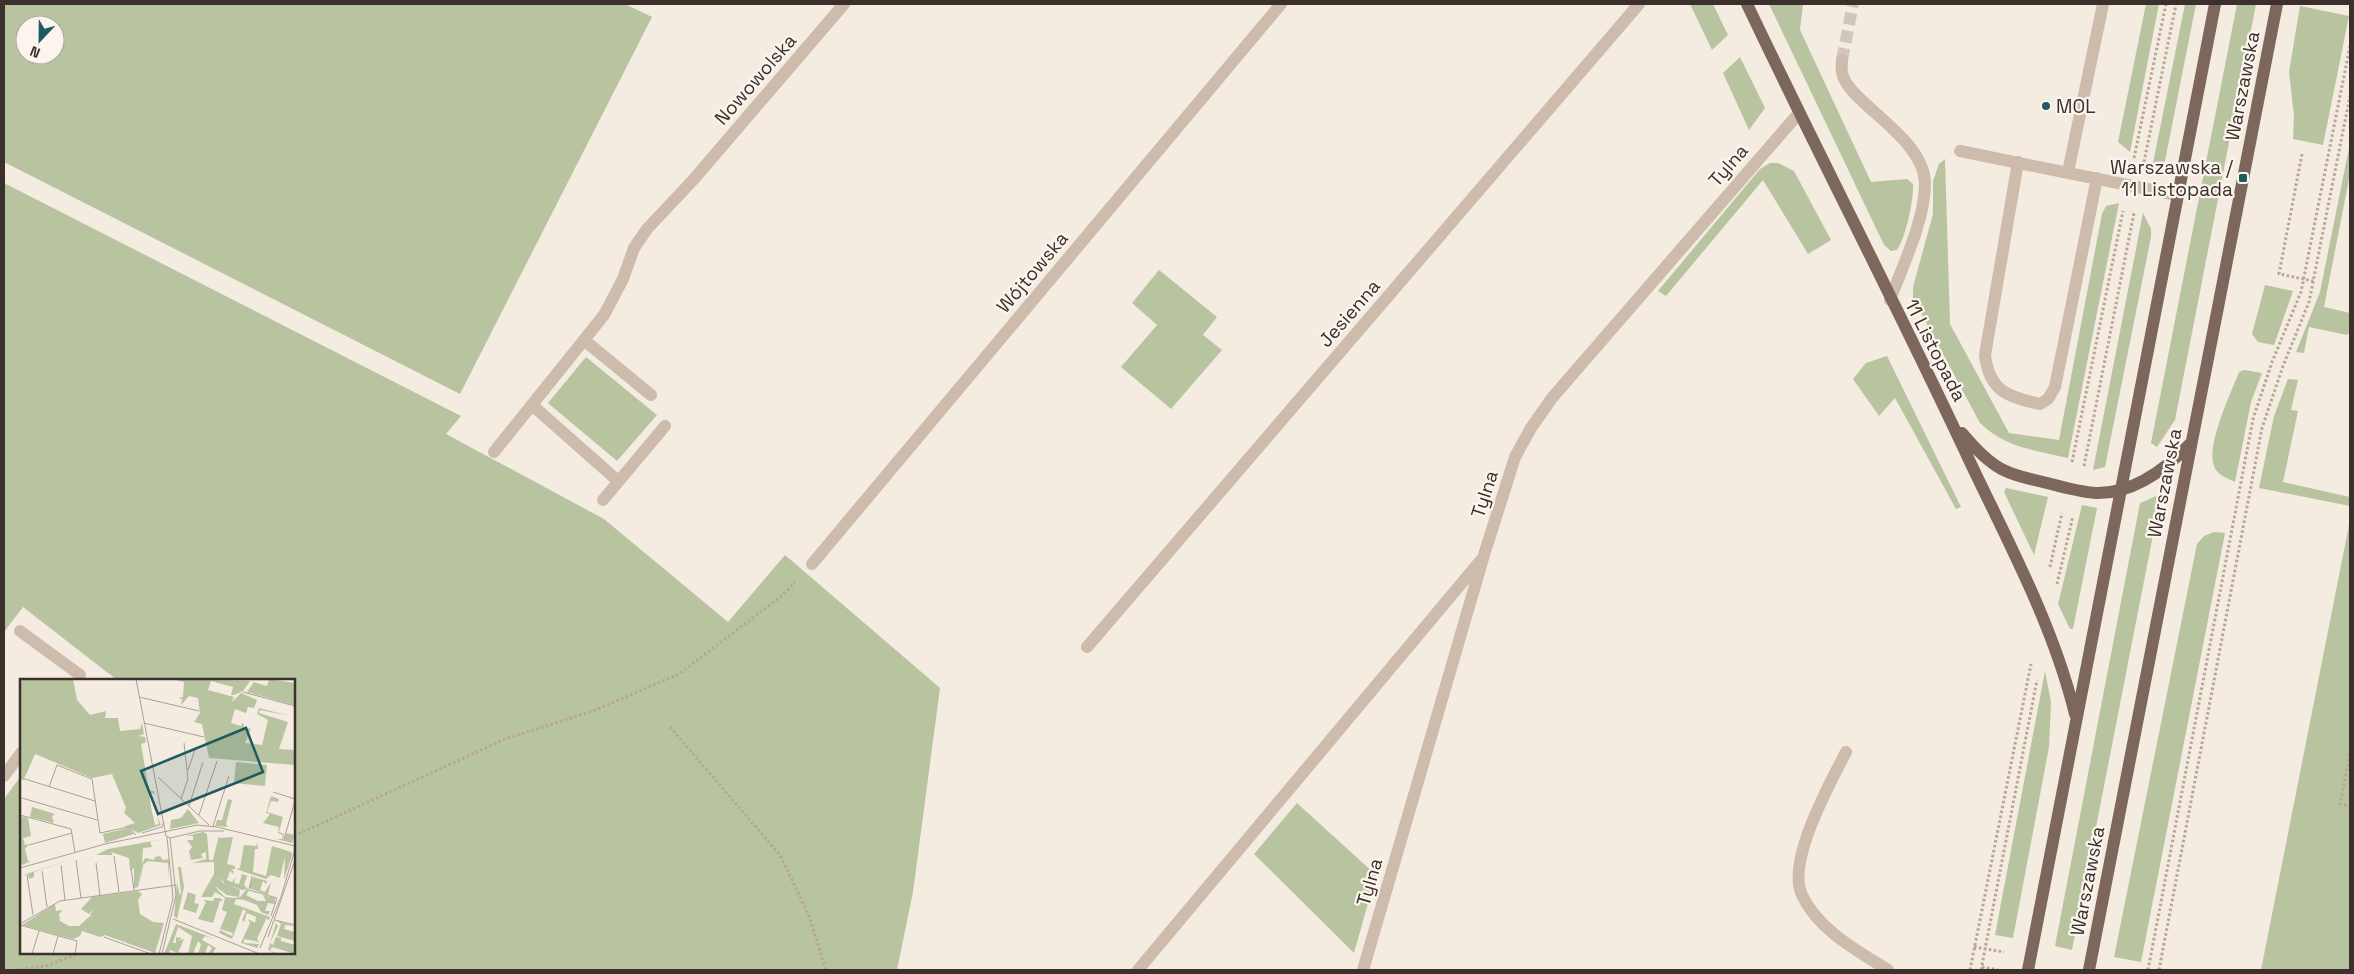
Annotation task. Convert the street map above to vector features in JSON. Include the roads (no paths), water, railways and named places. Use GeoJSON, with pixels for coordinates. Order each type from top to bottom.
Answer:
{"type":"FeatureCollection","features":[{"type":"Feature","properties":{"kind":"main road","name":"11 Listopada"},"geometry":{"type":"LineString","coordinates":[[1747,4],[1798,113],[1952,421],[2048,627],[2065,674],[2077,719]]}},
{"type":"Feature","properties":{"kind":"main road"},"geometry":{"type":"LineString","coordinates":[[2028,970],[2215,4]]}},
{"type":"Feature","properties":{"kind":"main road","name":"Warszawska"},"geometry":{"type":"LineString","coordinates":[[2089,970],[2277,4]]}},
{"type":"Feature","properties":{"kind":"main road"},"geometry":{"type":"LineString","coordinates":[[1952,421],[1986,460],[1999,469],[2018,476],[2098,493],[2120,490],[2162,470],[2191,442]]}},
{"type":"Feature","properties":{"kind":"street","name":"Nowowolska"},"geometry":{"type":"LineString","coordinates":[[494,452],[604,316],[623,279],[634,248],[647,230],[694,179],[844,4]]}},
{"type":"Feature","properties":{"kind":"street","name":"Wójtowska"},"geometry":{"type":"LineString","coordinates":[[812,564],[1281,4]]}},
{"type":"Feature","properties":{"kind":"street","name":"Jesienna"},"geometry":{"type":"LineString","coordinates":[[1087,647],[1639,4]]}},
{"type":"Feature","properties":{"kind":"street"},"geometry":{"type":"LineString","coordinates":[[2068,172],[2103,4]]}},
{"type":"Feature","properties":{"kind":"street"},"geometry":{"type":"LineString","coordinates":[[1842,60],[1842,73],[1848,86],[1908,144],[1922,169],[1925,181],[1921,212],[1890,300]]}},
{"type":"Feature","properties":{"kind":"street","name":"Tylna"},"geometry":{"type":"LineString","coordinates":[[1363,970],[1484,555],[1516,457],[1530,428],[1552,398],[1798,113]]}},
{"type":"Feature","properties":{"kind":"street"},"geometry":{"type":"LineString","coordinates":[[1960,151],[2177,195]]}},
{"type":"Feature","properties":{"kind":"street"},"geometry":{"type":"LineString","coordinates":[[2018,162],[1985,355],[1987,372],[1999,390],[2018,399],[2040,404],[2048,399],[2055,387],[2097,178]]}},
{"type":"Feature","properties":{"kind":"street"},"geometry":{"type":"LineString","coordinates":[[584,340],[650,395]]}},
{"type":"Feature","properties":{"kind":"street"},"geometry":{"type":"LineString","coordinates":[[532,405],[618,481]]}},
{"type":"Feature","properties":{"kind":"street"},"geometry":{"type":"LineString","coordinates":[[603,500],[665,426]]}},
{"type":"Feature","properties":{"kind":"street"},"geometry":{"type":"LineString","coordinates":[[1138,970],[1484,555]]}},
{"type":"Feature","properties":{"kind":"street"},"geometry":{"type":"LineString","coordinates":[[20,631],[81,679]]}},
{"type":"Feature","properties":{"kind":"street"},"geometry":{"type":"LineString","coordinates":[[1846,752],[1816,811],[1800,870],[1802,895],[1815,914],[1848,945],[1888,970]]}},
{"type":"Feature","properties":{"kind":"street"},"geometry":{"type":"LineString","coordinates":[[4,776],[20,754]]}},
{"type":"Feature","properties":{"kind":"tunnel"},"geometry":{"type":"LineString","coordinates":[[1842,60],[1853,4]]}},
{"type":"Feature","properties":{"kind":"place","name":"MOL"},"geometry":{"type":"Point","coordinates":[2046,106]}},
{"type":"Feature","properties":{"kind":"place","name":"Warszawska / 11 Listopada"},"geometry":{"type":"Point","coordinates":[2243,178]}}]}
